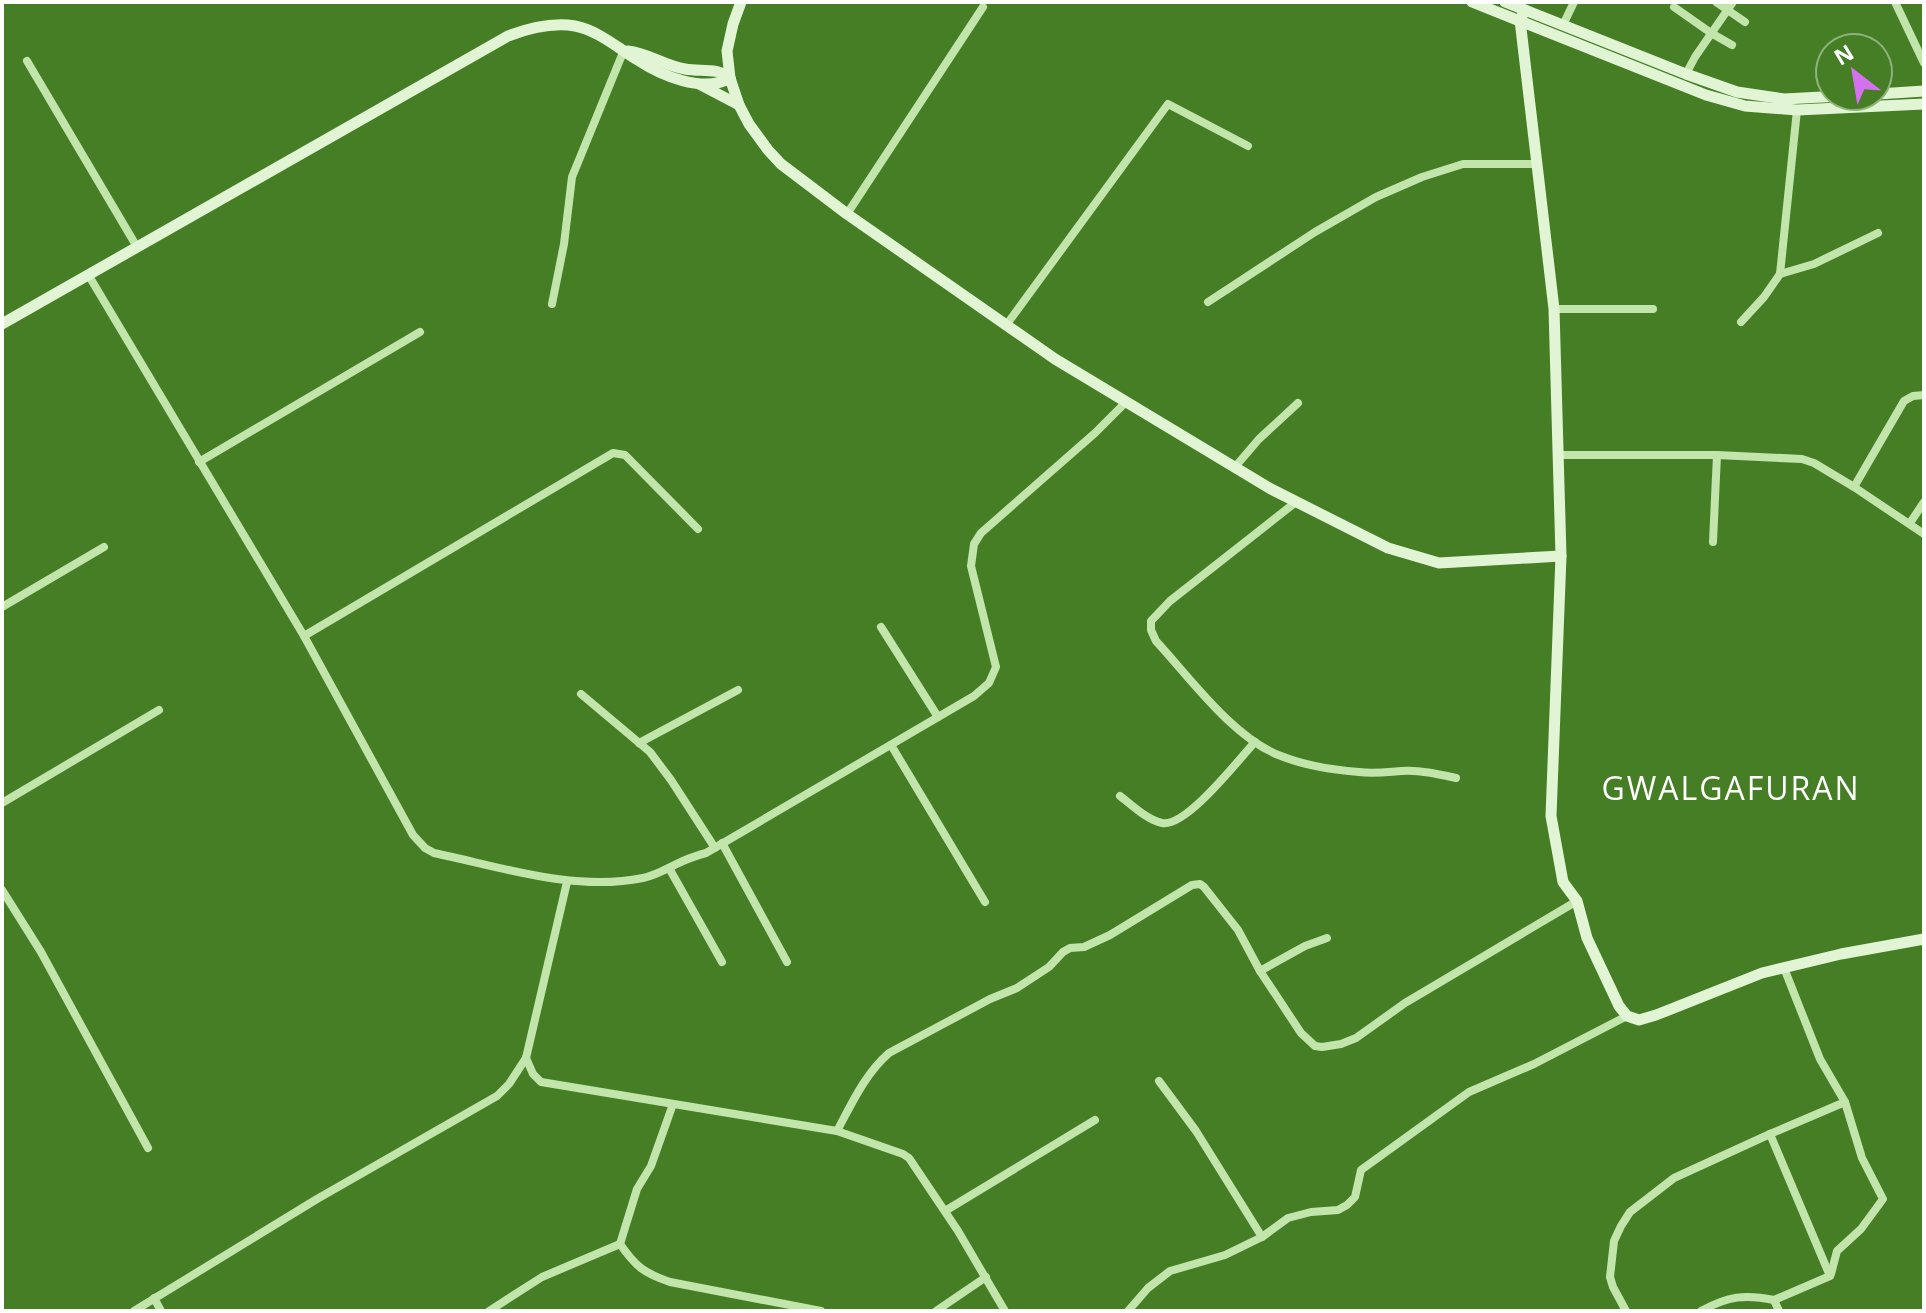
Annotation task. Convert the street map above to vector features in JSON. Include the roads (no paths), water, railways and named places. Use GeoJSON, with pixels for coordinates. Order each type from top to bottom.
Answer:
{"type":"FeatureCollection","features":[{"type":"Feature","properties":{"kind":"street"},"geometry":{"type":"LineString","coordinates":[[741,2],[727,51],[730,78],[739,105],[759,138],[781,164],[847,214],[1055,359],[1296,502],[1388,548],[1439,563],[1561,556]]}},
{"type":"Feature","properties":{"kind":"street"},"geometry":{"type":"LineString","coordinates":[[1472,2],[1563,25],[1737,92],[1784,99],[1814,97]]}},
{"type":"Feature","properties":{"kind":"street"},"geometry":{"type":"LineString","coordinates":[[1505,2],[1522,15],[1706,95],[1745,106],[1797,110],[1924,104]]}},
{"type":"Feature","properties":{"kind":"street"},"geometry":{"type":"LineString","coordinates":[[1563,25],[1574,2]]}},
{"type":"Feature","properties":{"kind":"street"},"geometry":{"type":"LineString","coordinates":[[1716,2],[1730,6],[1745,22]]}},
{"type":"Feature","properties":{"kind":"street"},"geometry":{"type":"LineString","coordinates":[[1895,2],[1924,63]]}},
{"type":"Feature","properties":{"kind":"street"},"geometry":{"type":"LineString","coordinates":[[1686,74],[1730,6]]}},
{"type":"Feature","properties":{"kind":"street"},"geometry":{"type":"LineString","coordinates":[[847,214],[983,7]]}},
{"type":"Feature","properties":{"kind":"street"},"geometry":{"type":"LineString","coordinates":[[1674,7],[1732,45]]}},
{"type":"Feature","properties":{"kind":"street"},"geometry":{"type":"LineString","coordinates":[[1522,15],[1554,309],[1561,556],[1551,816],[1563,882],[1577,901],[1587,938],[1619,1006],[1627,1016],[1639,1020],[1762,973],[1924,939]]}},
{"type":"Feature","properties":{"kind":"street"},"geometry":{"type":"LineString","coordinates":[[2,324],[522,30],[538,26],[577,26],[624,50],[638,61],[677,79],[699,84],[739,105]]}},
{"type":"Feature","properties":{"kind":"street"},"geometry":{"type":"LineString","coordinates":[[624,50],[677,68],[721,72],[730,78]]}},
{"type":"Feature","properties":{"kind":"street"},"geometry":{"type":"LineString","coordinates":[[552,304],[564,244],[572,177],[624,50]]}},
{"type":"Feature","properties":{"kind":"street"},"geometry":{"type":"LineString","coordinates":[[702,70],[727,51]]}},
{"type":"Feature","properties":{"kind":"street"},"geometry":{"type":"LineString","coordinates":[[27,61],[137,247]]}},
{"type":"Feature","properties":{"kind":"street"},"geometry":{"type":"LineString","coordinates":[[699,84],[718,83],[730,78]]}},
{"type":"Feature","properties":{"kind":"street"},"geometry":{"type":"LineString","coordinates":[[1894,93],[1924,91]]}},
{"type":"Feature","properties":{"kind":"street"},"geometry":{"type":"LineString","coordinates":[[1007,324],[1168,104],[1248,146]]}},
{"type":"Feature","properties":{"kind":"street"},"geometry":{"type":"LineString","coordinates":[[1741,322],[1780,274],[1797,110]]}},
{"type":"Feature","properties":{"kind":"street"},"geometry":{"type":"LineString","coordinates":[[1208,302],[1327,225],[1376,197],[1422,177],[1463,164],[1538,164]]}},
{"type":"Feature","properties":{"kind":"street"},"geometry":{"type":"LineString","coordinates":[[1780,274],[1814,264],[1878,233]]}},
{"type":"Feature","properties":{"kind":"street"},"geometry":{"type":"LineString","coordinates":[[89,276],[304,636],[413,835],[434,853],[567,882],[628,880],[658,874],[718,846],[986,687],[996,667],[971,566],[974,544],[981,533],[1125,403]]}},
{"type":"Feature","properties":{"kind":"street"},"geometry":{"type":"LineString","coordinates":[[1554,309],[1653,309]]}},
{"type":"Feature","properties":{"kind":"street"},"geometry":{"type":"LineString","coordinates":[[199,462],[420,332]]}},
{"type":"Feature","properties":{"kind":"street"},"geometry":{"type":"LineString","coordinates":[[1854,487],[1904,401],[1924,395]]}},
{"type":"Feature","properties":{"kind":"street"},"geometry":{"type":"LineString","coordinates":[[1235,467],[1259,439],[1298,403]]}},
{"type":"Feature","properties":{"kind":"street"},"geometry":{"type":"LineString","coordinates":[[304,636],[613,453],[625,455],[698,529]]}},
{"type":"Feature","properties":{"kind":"street"},"geometry":{"type":"LineString","coordinates":[[1558,455],[1717,455],[1802,459],[1854,487],[1924,534]]}},
{"type":"Feature","properties":{"kind":"street"},"geometry":{"type":"LineString","coordinates":[[1713,542],[1717,455]]}},
{"type":"Feature","properties":{"kind":"street"},"geometry":{"type":"LineString","coordinates":[[1296,502],[1170,601],[1151,621],[1156,641],[1240,731],[1281,756],[1329,769],[1372,774],[1404,771],[1434,773],[1456,778]]}},
{"type":"Feature","properties":{"kind":"street"},"geometry":{"type":"LineString","coordinates":[[1910,523],[1924,502]]}},
{"type":"Feature","properties":{"kind":"street"},"geometry":{"type":"LineString","coordinates":[[2,607],[104,547]]}},
{"type":"Feature","properties":{"kind":"street"},"geometry":{"type":"LineString","coordinates":[[881,627],[938,717]]}},
{"type":"Feature","properties":{"kind":"street"},"geometry":{"type":"LineString","coordinates":[[639,743],[738,690]]}},
{"type":"Feature","properties":{"kind":"street"},"geometry":{"type":"LineString","coordinates":[[581,694],[650,752],[718,846],[787,962]]}},
{"type":"Feature","properties":{"kind":"street"},"geometry":{"type":"LineString","coordinates":[[2,803],[159,710]]}},
{"type":"Feature","properties":{"kind":"street"},"geometry":{"type":"LineString","coordinates":[[1120,796],[1155,820],[1163,824],[1173,823],[1199,804],[1255,742]]}},
{"type":"Feature","properties":{"kind":"street"},"geometry":{"type":"LineString","coordinates":[[891,745],[985,902]]}},
{"type":"Feature","properties":{"kind":"street"},"geometry":{"type":"LineString","coordinates":[[669,868],[722,962]]}},
{"type":"Feature","properties":{"kind":"street"},"geometry":{"type":"LineString","coordinates":[[134,1311],[304,1206],[497,1096],[526,1058],[567,882]]}},
{"type":"Feature","properties":{"kind":"street"},"geometry":{"type":"LineString","coordinates":[[837,1131],[860,1087],[889,1053],[990,999],[1017,988],[1049,967],[1063,952],[1084,947],[1110,935],[1192,885],[1204,887],[1238,930],[1260,971],[1307,1040],[1315,1046],[1330,1047],[1356,1038],[1405,1003],[1577,901]]}},
{"type":"Feature","properties":{"kind":"street"},"geometry":{"type":"LineString","coordinates":[[2,890],[41,952],[148,1148]]}},
{"type":"Feature","properties":{"kind":"street"},"geometry":{"type":"LineString","coordinates":[[1260,971],[1305,946],[1327,938]]}},
{"type":"Feature","properties":{"kind":"street"},"geometry":{"type":"LineString","coordinates":[[1784,968],[1820,1059],[1845,1102],[1862,1158],[1883,1199],[1861,1229],[1837,1251],[1830,1276]]}},
{"type":"Feature","properties":{"kind":"street"},"geometry":{"type":"LineString","coordinates":[[1128,1311],[1148,1288],[1170,1271],[1212,1260],[1262,1237],[1288,1218],[1338,1210],[1347,1205],[1355,1197],[1361,1170],[1469,1092],[1534,1064],[1627,1016]]}},
{"type":"Feature","properties":{"kind":"street"},"geometry":{"type":"LineString","coordinates":[[526,1058],[533,1074],[541,1082],[837,1131],[907,1155],[1005,1311]]}},
{"type":"Feature","properties":{"kind":"street"},"geometry":{"type":"LineString","coordinates":[[1159,1081],[1196,1131],[1262,1237]]}},
{"type":"Feature","properties":{"kind":"street"},"geometry":{"type":"LineString","coordinates":[[1626,1311],[1610,1277],[1614,1241],[1630,1212],[1674,1178],[1845,1102]]}},
{"type":"Feature","properties":{"kind":"street"},"geometry":{"type":"LineString","coordinates":[[489,1311],[542,1277],[620,1244],[637,1189],[651,1166],[673,1104]]}},
{"type":"Feature","properties":{"kind":"street"},"geometry":{"type":"LineString","coordinates":[[945,1211],[1095,1120]]}},
{"type":"Feature","properties":{"kind":"street"},"geometry":{"type":"LineString","coordinates":[[1770,1134],[1830,1276]]}},
{"type":"Feature","properties":{"kind":"street"},"geometry":{"type":"LineString","coordinates":[[620,1244],[632,1261],[650,1275],[821,1311]]}},
{"type":"Feature","properties":{"kind":"street"},"geometry":{"type":"LineString","coordinates":[[1701,1311],[1738,1296],[1774,1300],[1830,1276]]}},
{"type":"Feature","properties":{"kind":"street"},"geometry":{"type":"LineString","coordinates":[[936,1311],[986,1277]]}},
{"type":"Feature","properties":{"kind":"street"},"geometry":{"type":"LineString","coordinates":[[154,1298],[161,1311]]}},
{"type":"Feature","properties":{"kind":"street"},"geometry":{"type":"LineString","coordinates":[[1774,1300],[1779,1311]]}},
{"type":"Feature","properties":{"kind":"district","name":"GWALGAFURAN"},"geometry":{"type":"Point","coordinates":[1731,789]}}]}
